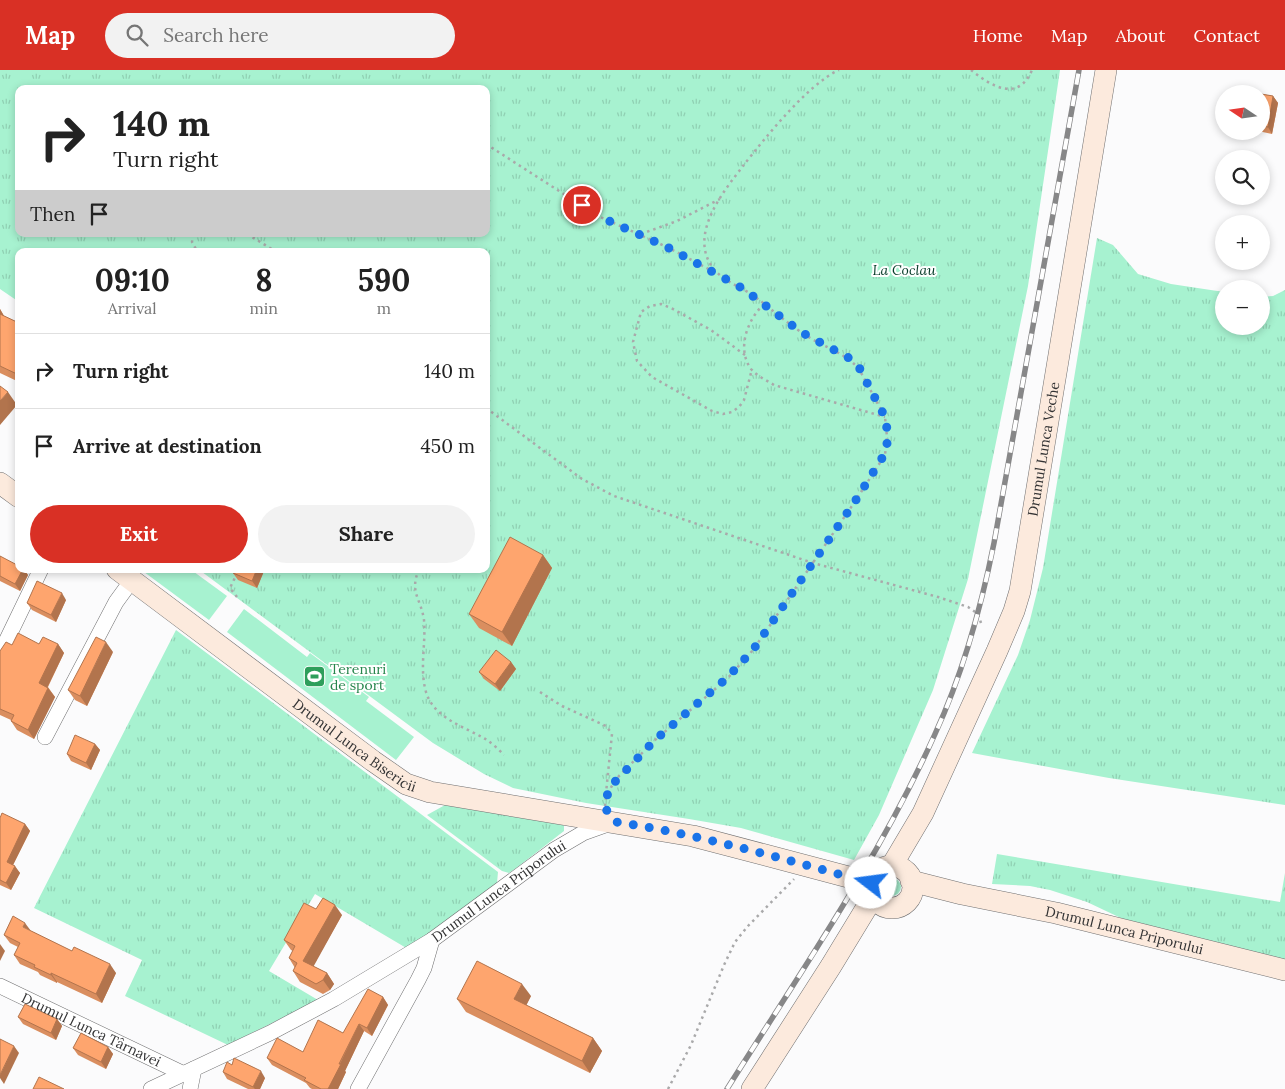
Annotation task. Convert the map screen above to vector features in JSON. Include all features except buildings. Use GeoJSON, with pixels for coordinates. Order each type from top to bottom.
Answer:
{"type":"FeatureCollection","features":[{"type":"Feature","properties":{"kind":"street","name":"Drumul Lunca Veche"},"geometry":{"type":"LineString","coordinates":[[904,880],[923,812],[1005,633],[1020,591],[1106,70]]}},
{"type":"Feature","properties":{"kind":"street"},"geometry":{"type":"LineString","coordinates":[[0,483],[15,493]]}},
{"type":"Feature","properties":{"kind":"street"},"geometry":{"type":"LineString","coordinates":[[0,654],[39,573]]}},
{"type":"Feature","properties":{"kind":"street","name":"Drumul Lunca Bisericii"},"geometry":{"type":"LineString","coordinates":[[45,737],[116,602],[125,574],[406,784],[424,791],[448,796],[616,822]]}},
{"type":"Feature","properties":{"kind":"street","name":"Drumul Lunca Priporului"},"geometry":{"type":"LineString","coordinates":[[151,1089],[270,1033],[318,1007],[432,940],[554,850],[583,833],[616,822],[692,836],[806,866],[898,907],[903,905],[904,880],[1056,913],[1285,970]]}},
{"type":"Feature","properties":{"kind":"street"},"geometry":{"type":"LineString","coordinates":[[752,1089],[877,896],[874,877],[878,872],[904,880]]}},
{"type":"Feature","properties":{"kind":"street"},"geometry":{"type":"LineString","coordinates":[[358,1089],[424,968],[432,940]]}},
{"type":"Feature","properties":{"kind":"street","name":"Drumul Lunca Târnavei"},"geometry":{"type":"LineString","coordinates":[[0,986],[189,1071]]}},
{"type":"Feature","properties":{"kind":"street"},"geometry":{"type":"LineString","coordinates":[[189,1071],[190,1089]]}},
{"type":"Feature","properties":{"kind":"path"},"geometry":{"type":"LineString","coordinates":[[722,276],[710,262],[705,245],[706,229],[720,199],[746,163],[794,108],[812,89],[840,70]]}},
{"type":"Feature","properties":{"kind":"path"},"geometry":{"type":"LineString","coordinates":[[971,70],[984,81],[997,88],[1010,89],[1020,86],[1030,76],[1032,70]]}},
{"type":"Feature","properties":{"kind":"path"},"geometry":{"type":"LineString","coordinates":[[490,147],[598,216],[639,234],[722,276],[742,288],[801,332],[840,353],[860,369],[885,417],[887,438],[884,455],[753,650],[738,668],[655,740],[615,780],[606,797]]}},
{"type":"Feature","properties":{"kind":"path"},"geometry":{"type":"LineString","coordinates":[[639,234],[668,224],[720,199]]}},
{"type":"Feature","properties":{"kind":"path"},"geometry":{"type":"LineString","coordinates":[[252,237],[270,248]]}},
{"type":"Feature","properties":{"kind":"path"},"geometry":{"type":"LineString","coordinates":[[752,369],[744,400],[739,407],[732,412],[722,414],[712,411],[652,378],[636,360],[633,342],[642,312],[650,306],[661,304],[673,309],[711,330],[745,355],[752,369],[761,378],[774,385],[885,417]]}},
{"type":"Feature","properties":{"kind":"path"},"geometry":{"type":"LineString","coordinates":[[745,355],[746,335],[750,320],[764,304]]}},
{"type":"Feature","properties":{"kind":"path"},"geometry":{"type":"LineString","coordinates":[[490,411],[582,479],[614,496],[813,563],[968,607],[978,614],[981,623]]}},
{"type":"Feature","properties":{"kind":"path"},"geometry":{"type":"LineString","coordinates":[[237,573],[230,588],[237,597]]}},
{"type":"Feature","properties":{"kind":"path"},"geometry":{"type":"LineString","coordinates":[[417,573],[414,591],[424,618],[423,672],[428,698],[432,706],[443,716],[488,741],[504,755]]}},
{"type":"Feature","properties":{"kind":"path"},"geometry":{"type":"LineString","coordinates":[[540,692],[562,706],[606,726],[612,734],[605,805],[607,811],[616,822]]}},
{"type":"Feature","properties":{"kind":"path"},"geometry":{"type":"LineString","coordinates":[[668,1089],[691,1045],[735,942],[806,866]]}},
{"type":"Feature","properties":{"kind":"green space","name":"La Coclau"},"geometry":{"type":"Polygon","coordinates":[[[0,70],[1060,70],[1028,286],[968,579],[933,690],[879,815],[854,860],[741,828],[586,803],[513,788],[484,774],[433,743],[203,573],[490,573],[490,248],[15,248],[15,299],[0,289],[0,70]]]}},
{"type":"Feature","properties":{"kind":"green space"},"geometry":{"type":"Polygon","coordinates":[[[1097,238],[1113,245],[1138,274],[1171,284],[1215,291],[1215,335],[1270,335],[1270,296],[1285,290],[1285,805],[1109,778],[972,753],[1018,655],[1030,620],[1043,568],[1097,238]]]}},
{"type":"Feature","properties":{"kind":"green space"},"geometry":{"type":"Polygon","coordinates":[[[145,573],[195,573],[227,596],[209,620],[145,573]]]}},
{"type":"Feature","properties":{"kind":"green space","name":"Terenuri de sport"},"geometry":{"type":"Polygon","coordinates":[[[244,609],[307,657],[310,653],[369,697],[366,701],[414,737],[396,760],[227,632],[244,609]]]}},
{"type":"Feature","properties":{"kind":"green space"},"geometry":{"type":"Polygon","coordinates":[[[176,630],[498,872],[497,883],[408,949],[315,894],[269,971],[318,1000],[228,1045],[125,996],[142,960],[34,908],[176,630]]]}},
{"type":"Feature","properties":{"kind":"green space"},"geometry":{"type":"Polygon","coordinates":[[[445,805],[561,823],[564,826],[564,831],[509,873],[502,871],[427,815],[445,805]]]}},
{"type":"Feature","properties":{"kind":"green space"},"geometry":{"type":"Polygon","coordinates":[[[997,854],[1280,902],[1285,873],[1285,961],[1125,920],[1087,902],[1050,890],[1030,886],[992,884],[997,854]]]}},
{"type":"Feature","properties":{"kind":"green space"},"geometry":{"type":"Polygon","coordinates":[[[892,878],[898,881],[901,887],[898,893],[892,896],[886,893],[883,887],[886,881],[892,878]]]}},
{"type":"Feature","properties":{"kind":"railway"},"geometry":{"type":"LineString","coordinates":[[727,1089],[810,959],[889,826],[935,734],[963,664],[977,616],[994,543],[1079,70]]}},
{"type":"Feature","properties":{"kind":"place","name":"Terenuri de sport"},"geometry":{"type":"Point","coordinates":[314,677]}},
{"type":"Feature","properties":{"kind":"route"},"geometry":{"type":"LineString","coordinates":[[582,205],[598,216],[667,247],[722,276],[742,288],[812,340],[849,358],[860,369],[885,417],[887,429],[887,446],[884,455],[854,503],[753,650],[738,668],[655,740],[615,780],[609,788],[606,797],[605,805],[607,811],[616,822],[645,826],[727,844],[871,883]]}}]}
